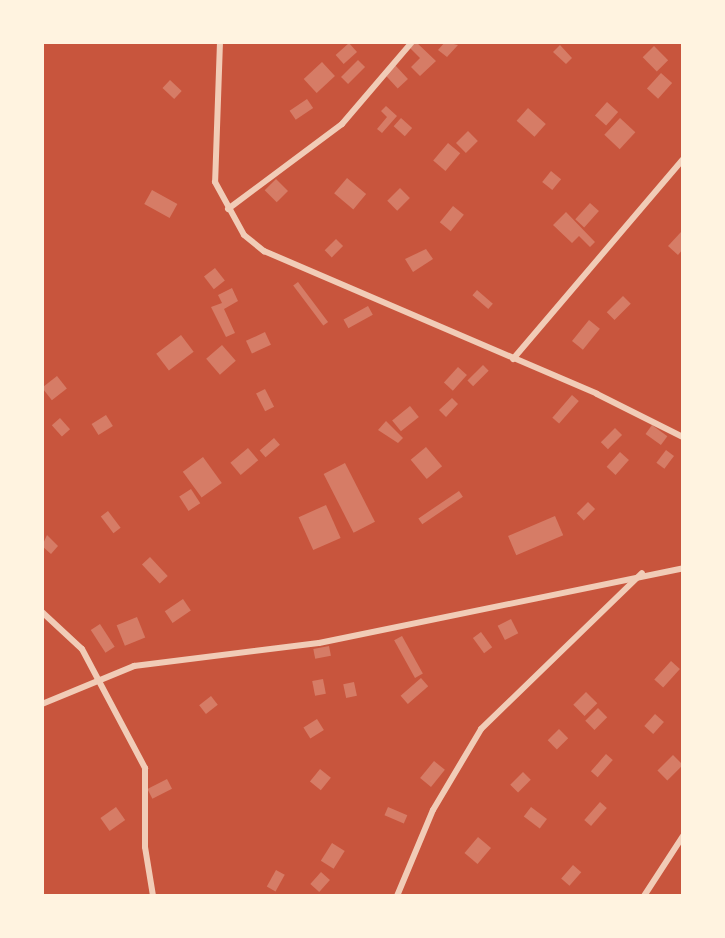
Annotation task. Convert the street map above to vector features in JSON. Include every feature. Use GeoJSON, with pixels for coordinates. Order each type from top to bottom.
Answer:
{"type":"FeatureCollection","features":[{"type":"Feature","properties":{"kind":"street"},"geometry":{"type":"LineString","coordinates":[[220,42],[215,182],[244,235],[264,251],[683,437]]}},
{"type":"Feature","properties":{"kind":"street"},"geometry":{"type":"LineString","coordinates":[[228,209],[342,124],[412,42]]}},
{"type":"Feature","properties":{"kind":"street"},"geometry":{"type":"LineString","coordinates":[[513,359],[683,159]]}},
{"type":"Feature","properties":{"kind":"street"},"geometry":{"type":"LineString","coordinates":[[42,704],[97,678],[134,666],[398,628],[642,573],[683,568]]}},
{"type":"Feature","properties":{"kind":"street"},"geometry":{"type":"LineString","coordinates":[[397,896],[433,810],[481,729],[642,573]]}},
{"type":"Feature","properties":{"kind":"street"},"geometry":{"type":"LineString","coordinates":[[42,612],[66,629],[97,678],[145,768],[145,847],[153,896]]}},
{"type":"Feature","properties":{"kind":"street"},"geometry":{"type":"LineString","coordinates":[[644,896],[683,836]]}},
{"type":"Feature","properties":{"kind":"building"},"geometry":{"type":"Polygon","coordinates":[[[416,42],[436,61],[420,76],[411,67],[420,58],[410,48],[416,42]]]}},
{"type":"Feature","properties":{"kind":"building"},"geometry":{"type":"Polygon","coordinates":[[[445,42],[458,45],[447,57],[438,50],[445,42]]]}},
{"type":"Feature","properties":{"kind":"building"},"geometry":{"type":"Polygon","coordinates":[[[349,43],[357,52],[344,64],[336,55],[349,43]]]}},
{"type":"Feature","properties":{"kind":"building"},"geometry":{"type":"Polygon","coordinates":[[[560,45],[572,58],[566,64],[553,52],[560,45]]]}},
{"type":"Feature","properties":{"kind":"building"},"geometry":{"type":"Polygon","coordinates":[[[654,46],[668,60],[657,71],[643,57],[654,46]]]}},
{"type":"Feature","properties":{"kind":"building"},"geometry":{"type":"Polygon","coordinates":[[[358,60],[365,67],[348,84],[341,77],[358,60]]]}},
{"type":"Feature","properties":{"kind":"building"},"geometry":{"type":"Polygon","coordinates":[[[322,62],[335,76],[317,93],[304,79],[322,62]]]}},
{"type":"Feature","properties":{"kind":"building"},"geometry":{"type":"Polygon","coordinates":[[[395,65],[408,79],[398,88],[385,75],[395,65]]]}},
{"type":"Feature","properties":{"kind":"building"},"geometry":{"type":"Polygon","coordinates":[[[661,73],[672,83],[658,99],[647,89],[661,73]]]}},
{"type":"Feature","properties":{"kind":"building"},"geometry":{"type":"Polygon","coordinates":[[[170,80],[182,91],[174,99],[162,88],[170,80]]]}},
{"type":"Feature","properties":{"kind":"building"},"geometry":{"type":"Polygon","coordinates":[[[307,99],[313,108],[296,120],[290,111],[307,99]]]}},
{"type":"Feature","properties":{"kind":"building"},"geometry":{"type":"Polygon","coordinates":[[[607,102],[618,112],[606,125],[595,115],[607,102]]]}},
{"type":"Feature","properties":{"kind":"building"},"geometry":{"type":"Polygon","coordinates":[[[386,106],[397,116],[382,133],[377,129],[387,117],[381,111],[386,106]]]}},
{"type":"Feature","properties":{"kind":"building"},"geometry":{"type":"Polygon","coordinates":[[[528,108],[546,124],[534,137],[517,121],[528,108]]]}},
{"type":"Feature","properties":{"kind":"building"},"geometry":{"type":"Polygon","coordinates":[[[401,118],[412,128],[405,136],[394,126],[401,118]]]}},
{"type":"Feature","properties":{"kind":"building"},"geometry":{"type":"Polygon","coordinates":[[[620,118],[635,132],[620,149],[604,135],[620,118]]]}},
{"type":"Feature","properties":{"kind":"building"},"geometry":{"type":"Polygon","coordinates":[[[468,131],[478,141],[466,153],[456,143],[468,131]]]}},
{"type":"Feature","properties":{"kind":"building"},"geometry":{"type":"Polygon","coordinates":[[[448,143],[460,153],[445,171],[433,161],[448,143]]]}},
{"type":"Feature","properties":{"kind":"building"},"geometry":{"type":"Polygon","coordinates":[[[551,171],[561,179],[552,190],[542,182],[551,171]]]}},
{"type":"Feature","properties":{"kind":"building"},"geometry":{"type":"Polygon","coordinates":[[[347,178],[366,194],[353,209],[334,193],[347,178]]]}},
{"type":"Feature","properties":{"kind":"building"},"geometry":{"type":"Polygon","coordinates":[[[276,179],[288,191],[277,202],[265,190],[276,179]]]}},
{"type":"Feature","properties":{"kind":"building"},"geometry":{"type":"Polygon","coordinates":[[[400,188],[410,198],[397,211],[387,201],[400,188]]]}},
{"type":"Feature","properties":{"kind":"building"},"geometry":{"type":"Polygon","coordinates":[[[152,190],[177,204],[170,218],[144,204],[152,190]]]}},
{"type":"Feature","properties":{"kind":"building"},"geometry":{"type":"Polygon","coordinates":[[[590,203],[599,211],[584,227],[575,219],[590,203]]]}},
{"type":"Feature","properties":{"kind":"building"},"geometry":{"type":"Polygon","coordinates":[[[453,206],[464,215],[451,231],[440,222],[453,206]]]}},
{"type":"Feature","properties":{"kind":"building"},"geometry":{"type":"Polygon","coordinates":[[[566,212],[595,242],[590,247],[579,236],[572,243],[553,225],[566,212]]]}},
{"type":"Feature","properties":{"kind":"building"},"geometry":{"type":"Polygon","coordinates":[[[681,232],[683,249],[678,255],[668,246],[681,232]]]}},
{"type":"Feature","properties":{"kind":"building"},"geometry":{"type":"Polygon","coordinates":[[[336,239],[343,246],[332,257],[325,250],[336,239]]]}},
{"type":"Feature","properties":{"kind":"building"},"geometry":{"type":"Polygon","coordinates":[[[426,249],[433,259],[413,272],[405,259],[426,249]]]}},
{"type":"Feature","properties":{"kind":"building"},"geometry":{"type":"Polygon","coordinates":[[[215,268],[225,281],[214,289],[204,277],[215,268]]]}},
{"type":"Feature","properties":{"kind":"building"},"geometry":{"type":"Polygon","coordinates":[[[298,282],[328,322],[323,326],[293,286],[298,282]]]}},
{"type":"Feature","properties":{"kind":"building"},"geometry":{"type":"Polygon","coordinates":[[[232,288],[238,301],[224,309],[235,333],[226,337],[211,307],[222,303],[218,295],[232,288]]]}},
{"type":"Feature","properties":{"kind":"building"},"geometry":{"type":"Polygon","coordinates":[[[477,290],[493,304],[488,309],[472,295],[477,290]]]}},
{"type":"Feature","properties":{"kind":"building"},"geometry":{"type":"Polygon","coordinates":[[[623,296],[631,304],[615,320],[607,312],[623,296]]]}},
{"type":"Feature","properties":{"kind":"building"},"geometry":{"type":"Polygon","coordinates":[[[368,306],[373,315],[348,328],[344,320],[368,306]]]}},
{"type":"Feature","properties":{"kind":"building"},"geometry":{"type":"Polygon","coordinates":[[[589,320],[600,329],[583,350],[572,341],[589,320]]]}},
{"type":"Feature","properties":{"kind":"building"},"geometry":{"type":"Polygon","coordinates":[[[265,332],[271,345],[252,354],[246,341],[265,332]]]}},
{"type":"Feature","properties":{"kind":"building"},"geometry":{"type":"Polygon","coordinates":[[[181,335],[194,352],[169,370],[156,354],[181,335]]]}},
{"type":"Feature","properties":{"kind":"building"},"geometry":{"type":"Polygon","coordinates":[[[222,345],[236,361],[220,375],[206,359],[222,345]]]}},
{"type":"Feature","properties":{"kind":"building"},"geometry":{"type":"Polygon","coordinates":[[[483,365],[489,371],[473,386],[467,381],[483,365]]]}},
{"type":"Feature","properties":{"kind":"building"},"geometry":{"type":"Polygon","coordinates":[[[458,367],[467,375],[453,391],[444,383],[458,367]]]}},
{"type":"Feature","properties":{"kind":"building"},"geometry":{"type":"Polygon","coordinates":[[[57,376],[67,389],[52,400],[42,388],[57,376]]]}},
{"type":"Feature","properties":{"kind":"building"},"geometry":{"type":"Polygon","coordinates":[[[265,389],[274,407],[265,411],[256,394],[265,389]]]}},
{"type":"Feature","properties":{"kind":"building"},"geometry":{"type":"Polygon","coordinates":[[[572,395],[579,401],[559,424],[552,418],[572,395]]]}},
{"type":"Feature","properties":{"kind":"building"},"geometry":{"type":"Polygon","coordinates":[[[452,398],[458,404],[446,417],[439,410],[452,398]]]}},
{"type":"Feature","properties":{"kind":"building"},"geometry":{"type":"Polygon","coordinates":[[[410,406],[419,417],[401,431],[392,420],[410,406]]]}},
{"type":"Feature","properties":{"kind":"building"},"geometry":{"type":"Polygon","coordinates":[[[106,415],[113,426],[98,435],[92,424],[106,415]]]}},
{"type":"Feature","properties":{"kind":"building"},"geometry":{"type":"Polygon","coordinates":[[[60,418],[70,429],[62,437],[52,425],[60,418]]]}},
{"type":"Feature","properties":{"kind":"building"},"geometry":{"type":"Polygon","coordinates":[[[386,421],[403,438],[398,443],[378,430],[386,421]]]}},
{"type":"Feature","properties":{"kind":"building"},"geometry":{"type":"Polygon","coordinates":[[[652,425],[667,436],[661,445],[646,434],[652,425]]]}},
{"type":"Feature","properties":{"kind":"building"},"geometry":{"type":"Polygon","coordinates":[[[615,428],[622,435],[608,449],[601,442],[615,428]]]}},
{"type":"Feature","properties":{"kind":"building"},"geometry":{"type":"Polygon","coordinates":[[[274,438],[280,445],[266,457],[260,450],[274,438]]]}},
{"type":"Feature","properties":{"kind":"building"},"geometry":{"type":"Polygon","coordinates":[[[426,447],[442,466],[427,479],[411,460],[426,447]]]}},
{"type":"Feature","properties":{"kind":"building"},"geometry":{"type":"Polygon","coordinates":[[[248,448],[258,460],[241,475],[230,463],[248,448]]]}},
{"type":"Feature","properties":{"kind":"building"},"geometry":{"type":"Polygon","coordinates":[[[666,450],[674,456],[664,469],[656,463],[666,450]]]}},
{"type":"Feature","properties":{"kind":"building"},"geometry":{"type":"Polygon","coordinates":[[[620,452],[629,460],[616,475],[607,467],[620,452]]]}},
{"type":"Feature","properties":{"kind":"building"},"geometry":{"type":"Polygon","coordinates":[[[203,457],[222,483],[202,498],[183,472],[203,457]]]}},
{"type":"Feature","properties":{"kind":"building"},"geometry":{"type":"Polygon","coordinates":[[[345,463],[375,522],[354,533],[324,474],[345,463]]]}},
{"type":"Feature","properties":{"kind":"building"},"geometry":{"type":"Polygon","coordinates":[[[191,489],[200,503],[189,511],[179,497],[191,489]]]}},
{"type":"Feature","properties":{"kind":"building"},"geometry":{"type":"Polygon","coordinates":[[[459,491],[463,497],[422,524],[418,518],[459,491]]]}},
{"type":"Feature","properties":{"kind":"building"},"geometry":{"type":"Polygon","coordinates":[[[588,502],[595,509],[584,520],[577,513],[588,502]]]}},
{"type":"Feature","properties":{"kind":"building"},"geometry":{"type":"Polygon","coordinates":[[[326,505],[341,538],[313,550],[299,517],[326,505]]]}},
{"type":"Feature","properties":{"kind":"building"},"geometry":{"type":"Polygon","coordinates":[[[108,511],[121,528],[113,533],[101,516],[108,511]]]}},
{"type":"Feature","properties":{"kind":"building"},"geometry":{"type":"Polygon","coordinates":[[[555,516],[563,535],[516,555],[508,536],[555,516]]]}},
{"type":"Feature","properties":{"kind":"building"},"geometry":{"type":"Polygon","coordinates":[[[47,535],[58,546],[51,554],[42,546],[47,535]]]}},
{"type":"Feature","properties":{"kind":"building"},"geometry":{"type":"Polygon","coordinates":[[[150,557],[168,576],[160,584],[142,565],[150,557]]]}},
{"type":"Feature","properties":{"kind":"building"},"geometry":{"type":"Polygon","coordinates":[[[183,599],[191,611],[173,623],[165,611],[183,599]]]}},
{"type":"Feature","properties":{"kind":"building"},"geometry":{"type":"Polygon","coordinates":[[[137,617],[145,637],[125,646],[117,625],[137,617]]]}},
{"type":"Feature","properties":{"kind":"building"},"geometry":{"type":"Polygon","coordinates":[[[511,619],[518,633],[505,640],[498,626],[511,619]]]}},
{"type":"Feature","properties":{"kind":"building"},"geometry":{"type":"Polygon","coordinates":[[[100,624],[115,647],[105,653],[91,630],[100,624]]]}},
{"type":"Feature","properties":{"kind":"building"},"geometry":{"type":"Polygon","coordinates":[[[481,632],[492,647],[484,653],[473,638],[481,632]]]}},
{"type":"Feature","properties":{"kind":"building"},"geometry":{"type":"Polygon","coordinates":[[[402,636],[423,674],[415,678],[394,640],[402,636]]]}},
{"type":"Feature","properties":{"kind":"building"},"geometry":{"type":"Polygon","coordinates":[[[329,646],[331,656],[315,659],[313,649],[329,646]]]}},
{"type":"Feature","properties":{"kind":"building"},"geometry":{"type":"Polygon","coordinates":[[[671,661],[680,669],[663,688],[654,680],[671,661]]]}},
{"type":"Feature","properties":{"kind":"building"},"geometry":{"type":"Polygon","coordinates":[[[421,678],[428,686],[408,704],[401,696],[421,678]]]}},
{"type":"Feature","properties":{"kind":"building"},"geometry":{"type":"Polygon","coordinates":[[[323,679],[326,694],[315,696],[312,681],[323,679]]]}},
{"type":"Feature","properties":{"kind":"building"},"geometry":{"type":"Polygon","coordinates":[[[354,682],[357,696],[346,698],[343,684],[354,682]]]}},
{"type":"Feature","properties":{"kind":"building"},"geometry":{"type":"Polygon","coordinates":[[[586,692],[597,703],[585,716],[573,705],[586,692]]]}},
{"type":"Feature","properties":{"kind":"building"},"geometry":{"type":"Polygon","coordinates":[[[211,696],[218,705],[206,714],[199,705],[211,696]]]}},
{"type":"Feature","properties":{"kind":"building"},"geometry":{"type":"Polygon","coordinates":[[[598,708],[607,717],[594,730],[585,721],[598,708]]]}},
{"type":"Feature","properties":{"kind":"building"},"geometry":{"type":"Polygon","coordinates":[[[655,714],[664,722],[653,734],[644,726],[655,714]]]}},
{"type":"Feature","properties":{"kind":"building"},"geometry":{"type":"Polygon","coordinates":[[[317,719],[324,730],[310,739],[303,727],[317,719]]]}},
{"type":"Feature","properties":{"kind":"building"},"geometry":{"type":"Polygon","coordinates":[[[559,729],[568,738],[557,750],[548,740],[559,729]]]}},
{"type":"Feature","properties":{"kind":"building"},"geometry":{"type":"Polygon","coordinates":[[[606,754],[613,760],[598,777],[591,771],[606,754]]]}},
{"type":"Feature","properties":{"kind":"building"},"geometry":{"type":"Polygon","coordinates":[[[673,755],[683,765],[667,780],[657,771],[673,755]]]}},
{"type":"Feature","properties":{"kind":"building"},"geometry":{"type":"Polygon","coordinates":[[[434,761],[445,770],[431,787],[420,778],[434,761]]]}},
{"type":"Feature","properties":{"kind":"building"},"geometry":{"type":"Polygon","coordinates":[[[320,769],[331,778],[321,790],[310,781],[320,769]]]}},
{"type":"Feature","properties":{"kind":"building"},"geometry":{"type":"Polygon","coordinates":[[[523,772],[531,780],[518,793],[510,785],[523,772]]]}},
{"type":"Feature","properties":{"kind":"building"},"geometry":{"type":"Polygon","coordinates":[[[167,779],[172,789],[152,799],[147,789],[167,779]]]}},
{"type":"Feature","properties":{"kind":"building"},"geometry":{"type":"Polygon","coordinates":[[[600,802],[607,808],[591,826],[584,820],[600,802]]]}},
{"type":"Feature","properties":{"kind":"building"},"geometry":{"type":"Polygon","coordinates":[[[116,807],[125,820],[110,831],[100,818],[116,807]]]}},
{"type":"Feature","properties":{"kind":"building"},"geometry":{"type":"Polygon","coordinates":[[[388,807],[407,815],[404,823],[384,815],[388,807]]]}},
{"type":"Feature","properties":{"kind":"building"},"geometry":{"type":"Polygon","coordinates":[[[531,807],[547,819],[540,829],[524,817],[531,807]]]}},
{"type":"Feature","properties":{"kind":"building"},"geometry":{"type":"Polygon","coordinates":[[[478,837],[491,848],[478,864],[465,853],[478,837]]]}},
{"type":"Feature","properties":{"kind":"building"},"geometry":{"type":"Polygon","coordinates":[[[332,843],[345,851],[334,869],[321,861],[332,843]]]}},
{"type":"Feature","properties":{"kind":"building"},"geometry":{"type":"Polygon","coordinates":[[[573,865],[581,872],[569,886],[561,879],[573,865]]]}},
{"type":"Feature","properties":{"kind":"building"},"geometry":{"type":"Polygon","coordinates":[[[276,870],[285,875],[276,891],[267,887],[276,870]]]}},
{"type":"Feature","properties":{"kind":"building"},"geometry":{"type":"Polygon","coordinates":[[[321,872],[330,880],[319,892],[310,884],[321,872]]]}}]}
